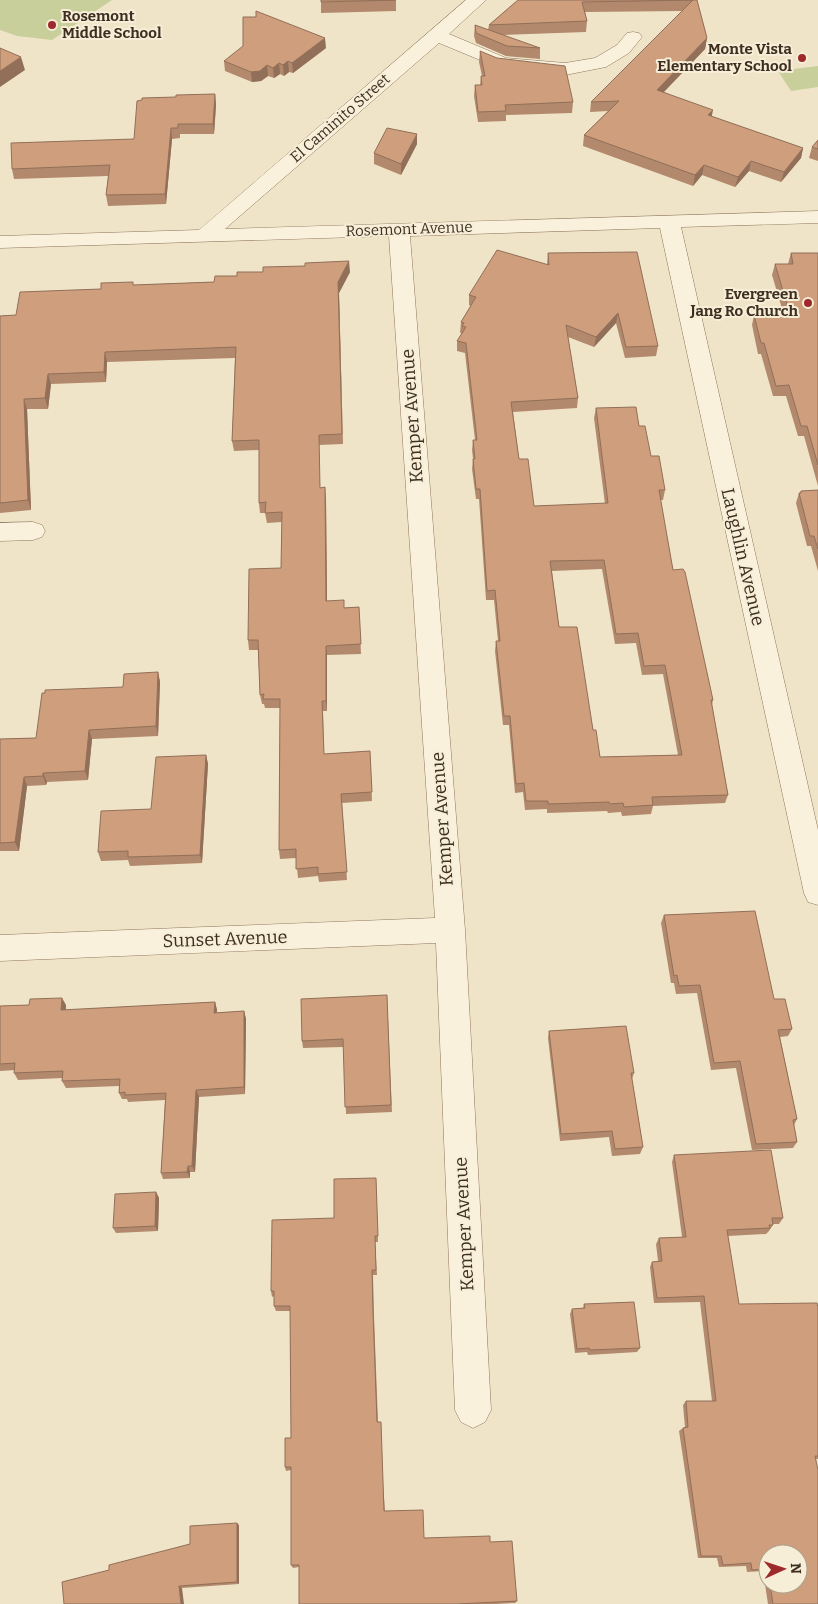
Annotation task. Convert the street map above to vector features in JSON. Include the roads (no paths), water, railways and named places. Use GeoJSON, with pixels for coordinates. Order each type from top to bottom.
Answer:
{"type":"FeatureCollection","features":[{"type":"Feature","properties":{"kind":"street","name":"El Caminito Street"},"geometry":{"type":"LineString","coordinates":[[203,236],[477,0]]}},
{"type":"Feature","properties":{"kind":"street"},"geometry":{"type":"LineString","coordinates":[[436,36],[503,63],[565,69],[600,63],[623,49],[633,37]]}},
{"type":"Feature","properties":{"kind":"street","name":"Rosemont Avenue"},"geometry":{"type":"LineString","coordinates":[[0,242],[818,217]]}},
{"type":"Feature","properties":{"kind":"street","name":"Laughlin Avenue"},"geometry":{"type":"LineString","coordinates":[[669,221],[818,893]]}},
{"type":"Feature","properties":{"kind":"street","name":"Kemper Avenue"},"geometry":{"type":"LineString","coordinates":[[399,230],[450,930],[473,1410]]}},
{"type":"Feature","properties":{"kind":"street"},"geometry":{"type":"LineString","coordinates":[[0,532],[32,531]]}},
{"type":"Feature","properties":{"kind":"street","name":"Sunset Avenue"},"geometry":{"type":"LineString","coordinates":[[0,948],[450,930]]}},
{"type":"Feature","properties":{"kind":"place","name":"Rosemont Middle School"},"geometry":{"type":"Point","coordinates":[52,25]}},
{"type":"Feature","properties":{"kind":"place","name":"Monte Vista Elementary School"},"geometry":{"type":"Point","coordinates":[802,58]}},
{"type":"Feature","properties":{"kind":"place","name":"Evergreen Jang Ro Church"},"geometry":{"type":"Point","coordinates":[808,303]}}]}
